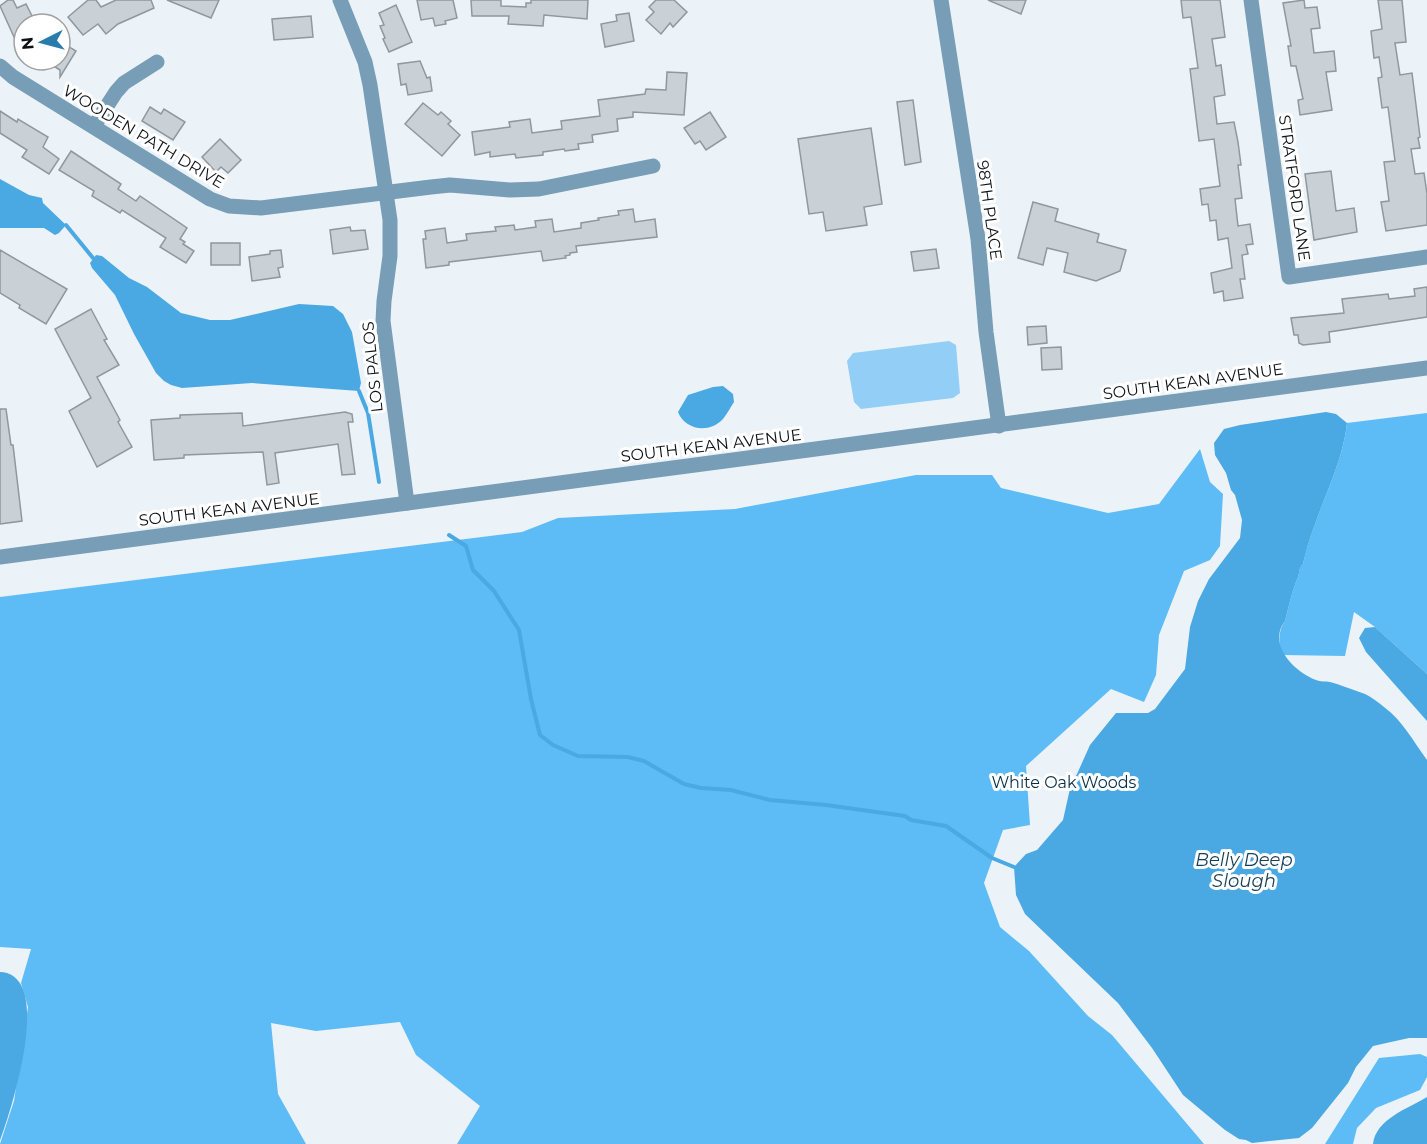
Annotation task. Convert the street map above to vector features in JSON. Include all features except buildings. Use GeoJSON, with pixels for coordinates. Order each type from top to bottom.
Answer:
{"type":"FeatureCollection","features":[{"type":"Feature","properties":{"kind":"street","name":"LOS PALOS"},"geometry":{"type":"LineString","coordinates":[[340,0],[365,62],[386,191],[391,236],[383,321],[407,503]]}},
{"type":"Feature","properties":{"kind":"street","name":"98TH PLACE"},"geometry":{"type":"LineString","coordinates":[[941,0],[978,239],[986,332],[999,426]]}},
{"type":"Feature","properties":{"kind":"street","name":"STRATFORD LANE"},"geometry":{"type":"LineString","coordinates":[[1251,0],[1289,277],[1427,257]]}},
{"type":"Feature","properties":{"kind":"street"},"geometry":{"type":"LineString","coordinates":[[94,126],[124,82],[157,62]]}},
{"type":"Feature","properties":{"kind":"street","name":"WOODEN PATH DRIVE"},"geometry":{"type":"LineString","coordinates":[[0,66],[12,76],[210,199],[229,206],[261,208],[450,185],[510,190],[539,189],[652,166]]}},
{"type":"Feature","properties":{"kind":"street","name":"SOUTH KEAN AVENUE"},"geometry":{"type":"LineString","coordinates":[[0,557],[1427,368]]}},
{"type":"Feature","properties":{"kind":"shaded area"},"geometry":{"type":"Polygon","coordinates":[[[949,341],[956,345],[960,393],[953,398],[861,409],[854,402],[847,361],[853,353],[949,341]]]}},
{"type":"Feature","properties":{"kind":"shaded area"},"geometry":{"type":"Polygon","coordinates":[[[1427,413],[1427,674],[1375,627],[1354,612],[1345,656],[1283,655],[1280,642],[1281,629],[1311,536],[1338,463],[1347,423],[1427,413]]]}},
{"type":"Feature","properties":{"kind":"shaded area","name":"White Oak Woods"},"geometry":{"type":"Polygon","coordinates":[[[1200,449],[1210,482],[1223,494],[1220,546],[1210,560],[1184,571],[1159,635],[1156,675],[1144,702],[1111,689],[1026,766],[1030,825],[1003,830],[984,883],[1000,927],[1029,951],[1088,1016],[1112,1035],[1204,1144],[457,1144],[480,1106],[416,1055],[400,1022],[316,1031],[271,1023],[278,1094],[306,1144],[0,1144],[14,1101],[28,1007],[21,983],[31,949],[0,947],[0,597],[522,532],[558,518],[735,509],[916,475],[992,475],[1001,488],[1108,513],[1159,504],[1200,449]]]}},
{"type":"Feature","properties":{"kind":"shaded area"},"geometry":{"type":"Polygon","coordinates":[[[1420,1054],[1427,1057],[1427,1077],[1420,1090],[1376,1108],[1357,1128],[1353,1144],[1325,1144],[1379,1058],[1420,1054]]]}},
{"type":"Feature","properties":{"kind":"water"},"geometry":{"type":"Polygon","coordinates":[[[0,179],[29,195],[42,198],[43,203],[66,225],[55,235],[44,228],[0,228],[0,179]]]}},
{"type":"Feature","properties":{"kind":"water"},"geometry":{"type":"Polygon","coordinates":[[[96,255],[102,256],[129,278],[147,287],[181,313],[210,320],[230,320],[299,304],[333,306],[343,314],[352,332],[361,383],[359,391],[252,383],[182,388],[171,385],[156,373],[115,295],[92,268],[90,263],[96,255]]]}},
{"type":"Feature","properties":{"kind":"water"},"geometry":{"type":"Polygon","coordinates":[[[723,386],[733,394],[734,402],[717,424],[698,428],[681,418],[678,412],[688,395],[723,386]]]}},
{"type":"Feature","properties":{"kind":"water","name":"Belly Deep Slough"},"geometry":{"type":"Polygon","coordinates":[[[1326,412],[1336,414],[1347,423],[1345,437],[1292,593],[1279,639],[1285,656],[1299,671],[1318,681],[1333,683],[1365,694],[1384,707],[1402,725],[1427,760],[1427,1038],[1409,1038],[1373,1046],[1356,1067],[1348,1083],[1312,1128],[1299,1138],[1252,1143],[1239,1139],[1225,1130],[1183,1095],[1152,1048],[1118,1003],[1025,914],[1016,895],[1014,867],[1026,854],[1037,850],[1063,820],[1071,784],[1090,745],[1116,713],[1148,713],[1155,709],[1185,669],[1190,627],[1198,601],[1209,579],[1240,538],[1242,520],[1226,473],[1215,455],[1214,443],[1224,429],[1326,412]]]}},
{"type":"Feature","properties":{"kind":"water"},"geometry":{"type":"Polygon","coordinates":[[[1375,627],[1427,674],[1427,721],[1366,652],[1359,638],[1365,628],[1375,627]]]}},
{"type":"Feature","properties":{"kind":"water"},"geometry":{"type":"Polygon","coordinates":[[[0,972],[16,979],[25,995],[27,1018],[25,1046],[19,1075],[0,1140],[0,972]]]}},
{"type":"Feature","properties":{"kind":"water"},"geometry":{"type":"Polygon","coordinates":[[[1427,1097],[1427,1144],[1373,1144],[1375,1135],[1386,1121],[1427,1097]]]}},
{"type":"Feature","properties":{"kind":"waterway"},"geometry":{"type":"LineString","coordinates":[[66,225],[93,258]]}},
{"type":"Feature","properties":{"kind":"waterway"},"geometry":{"type":"LineString","coordinates":[[359,391],[368,413],[379,482]]}},
{"type":"Feature","properties":{"kind":"waterway"},"geometry":{"type":"LineString","coordinates":[[449,535],[466,546],[473,570],[494,591],[519,630],[540,735],[553,745],[578,756],[628,757],[644,761],[684,784],[701,788],[731,790],[770,800],[905,816],[911,820],[946,826],[992,858],[1014,867]]}}]}
